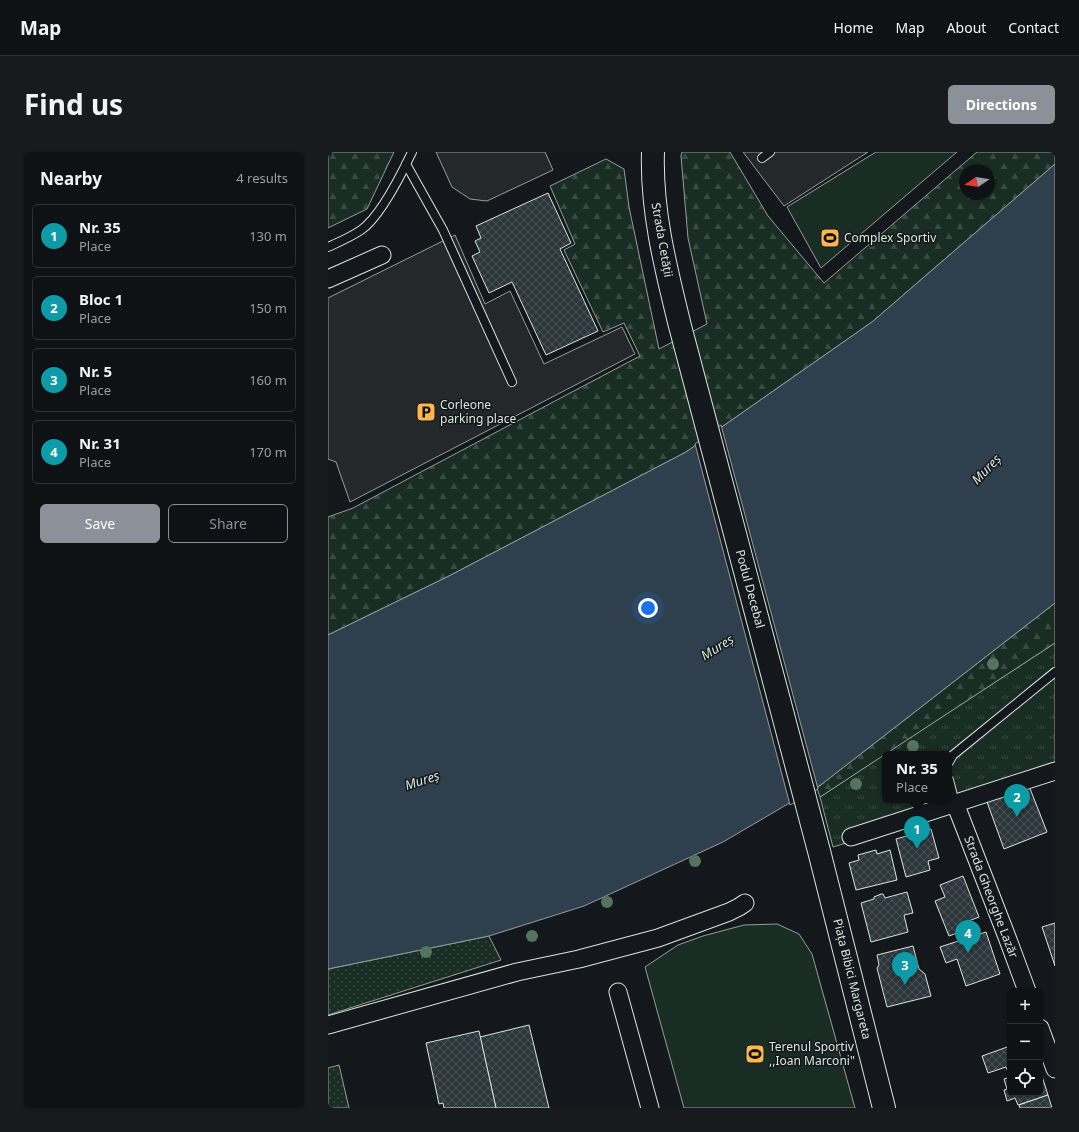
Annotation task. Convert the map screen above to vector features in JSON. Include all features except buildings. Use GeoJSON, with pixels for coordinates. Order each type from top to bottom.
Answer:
{"type":"FeatureCollection","features":[{"type":"Feature","properties":{"kind":"main road","name":"Strada Cetății"},"geometry":{"type":"LineString","coordinates":[[653,152],[652,168],[656,213],[664,263],[680,326]]}},
{"type":"Feature","properties":{"kind":"main road","name":"Podul Decebal"},"geometry":{"type":"LineString","coordinates":[[680,326],[819,851]]}},
{"type":"Feature","properties":{"kind":"main road","name":"Piața Bibici Margareta"},"geometry":{"type":"LineString","coordinates":[[819,851],[884,1108]]}},
{"type":"Feature","properties":{"kind":"street"},"geometry":{"type":"LineString","coordinates":[[328,279],[382,255]]}},
{"type":"Feature","properties":{"kind":"street"},"geometry":{"type":"LineString","coordinates":[[851,837],[1055,771]]}},
{"type":"Feature","properties":{"kind":"street","name":"Strada Gheorghe Lazăr"},"geometry":{"type":"LineString","coordinates":[[955,803],[1026,988]]}},
{"type":"Feature","properties":{"kind":"street"},"geometry":{"type":"LineString","coordinates":[[328,1025],[517,972],[579,959],[658,938],[729,912],[745,902]]}},
{"type":"Feature","properties":{"kind":"street"},"geometry":{"type":"LineString","coordinates":[[618,992],[650,1108]]}},
{"type":"Feature","properties":{"kind":"street"},"geometry":{"type":"LineString","coordinates":[[1043,1036],[1055,1069]]}},
{"type":"Feature","properties":{"kind":"lane"},"geometry":{"type":"LineString","coordinates":[[328,247],[362,230],[372,220],[412,152]]}},
{"type":"Feature","properties":{"kind":"lane"},"geometry":{"type":"LineString","coordinates":[[762,158],[770,152]]}},
{"type":"Feature","properties":{"kind":"lane"},"geometry":{"type":"LineString","coordinates":[[406,164],[443,230],[512,382]]}},
{"type":"Feature","properties":{"kind":"lane"},"geometry":{"type":"LineString","coordinates":[[952,757],[1055,672]]}},
{"type":"Feature","properties":{"kind":"lane"},"geometry":{"type":"LineString","coordinates":[[952,792],[955,803]]}},
{"type":"Feature","properties":{"kind":"green space"},"geometry":{"type":"Polygon","coordinates":[[[328,152],[394,152],[367,209],[328,228],[328,152]]]}},
{"type":"Feature","properties":{"kind":"green space"},"geometry":{"type":"Polygon","coordinates":[[[682,152],[730,152],[768,216],[824,283],[959,167],[959,200],[995,200],[995,164],[963,164],[977,152],[1055,152],[1055,164],[872,322],[686,452],[447,577],[328,635],[328,517],[353,508],[640,356],[624,323],[603,332],[564,250],[575,244],[550,186],[606,159],[624,169],[629,207],[659,349],[707,324],[688,238],[681,156],[682,152]]]}},
{"type":"Feature","properties":{"kind":"green space","name":"Complex Sportiv"},"geometry":{"type":"Polygon","coordinates":[[[876,152],[957,152],[821,268],[787,207],[876,152]]]}},
{"type":"Feature","properties":{"kind":"green space"},"geometry":{"type":"Polygon","coordinates":[[[1055,603],[1055,643],[890,751],[882,751],[882,756],[820,797],[817,788],[1055,603]]]}},
{"type":"Feature","properties":{"kind":"green space"},"geometry":{"type":"Polygon","coordinates":[[[1055,643],[1055,779],[833,847],[820,797],[882,756],[882,803],[952,803],[952,751],[890,751],[1055,643]]]}},
{"type":"Feature","properties":{"kind":"green space","name":"Terenul Sportiv ,,Ioan Marconi\""},"geometry":{"type":"Polygon","coordinates":[[[777,924],[799,934],[812,954],[855,1108],[684,1108],[645,967],[678,945],[703,936],[744,925],[777,924]]]}},
{"type":"Feature","properties":{"kind":"green space"},"geometry":{"type":"Polygon","coordinates":[[[489,936],[501,960],[328,1015],[328,969],[489,936]]]}},
{"type":"Feature","properties":{"kind":"green space"},"geometry":{"type":"Polygon","coordinates":[[[339,1065],[349,1108],[328,1108],[328,1068],[339,1065]]]}},
{"type":"Feature","properties":{"kind":"shaded area"},"geometry":{"type":"Polygon","coordinates":[[[436,152],[545,152],[553,170],[487,201],[470,199],[452,187],[436,152]]]}},
{"type":"Feature","properties":{"kind":"shaded area"},"geometry":{"type":"Polygon","coordinates":[[[743,152],[868,152],[784,206],[743,152]]]}},
{"type":"Feature","properties":{"kind":"shaded area","name":"Corleone parking place"},"geometry":{"type":"Polygon","coordinates":[[[455,235],[485,304],[510,291],[544,364],[622,327],[635,354],[350,502],[336,462],[328,459],[328,298],[455,235]]]}},
{"type":"Feature","properties":{"kind":"water","name":"Mureș"},"geometry":{"type":"Polygon","coordinates":[[[1055,164],[1055,603],[822,784],[723,842],[584,906],[489,936],[328,969],[328,635],[447,577],[686,452],[872,322],[1055,164]]]}},
{"type":"Feature","properties":{"kind":"pier"},"geometry":{"type":"Polygon","coordinates":[[[721,425],[818,789],[790,805],[695,444],[721,425]]]}},
{"type":"Feature","properties":{"kind":"place","name":"Complex Sportiv"},"geometry":{"type":"Point","coordinates":[830,238]}},
{"type":"Feature","properties":{"kind":"place","name":"Corleone parking place"},"geometry":{"type":"Point","coordinates":[426,412]}},
{"type":"Feature","properties":{"kind":"place","name":"Bloc 1"},"geometry":{"type":"Point","coordinates":[1017,817]}},
{"type":"Feature","properties":{"kind":"place","name":"Nr. 35"},"geometry":{"type":"Point","coordinates":[917,849]}},
{"type":"Feature","properties":{"kind":"place","name":"Nr. 31"},"geometry":{"type":"Point","coordinates":[968,953]}},
{"type":"Feature","properties":{"kind":"place","name":"Nr. 5"},"geometry":{"type":"Point","coordinates":[905,985]}},
{"type":"Feature","properties":{"kind":"place","name":"Terenul Sportiv ,,Ioan Marconi\""},"geometry":{"type":"Point","coordinates":[755,1054]}}]}
